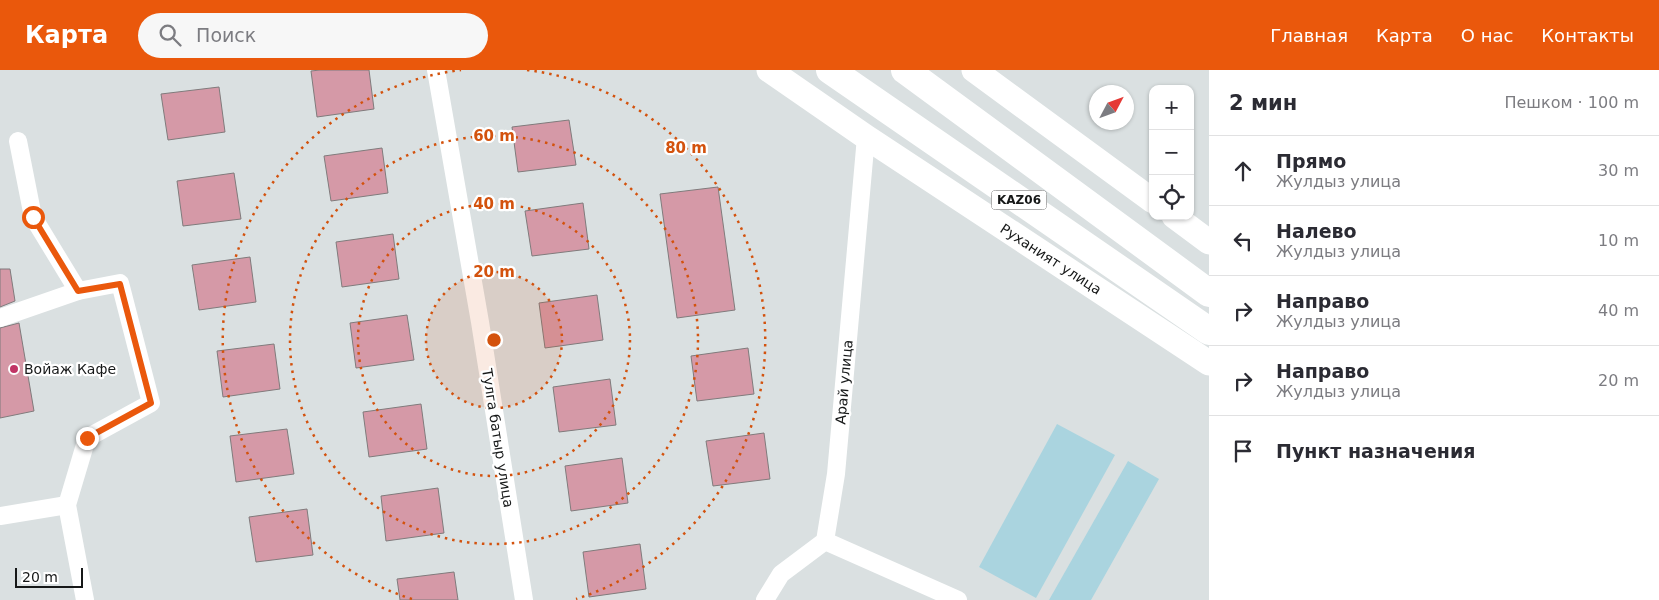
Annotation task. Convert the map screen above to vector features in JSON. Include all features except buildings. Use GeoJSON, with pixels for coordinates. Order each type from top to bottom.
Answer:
{"type":"FeatureCollection","features":[{"type":"Feature","properties":{"kind":"highway","name":"KАZ06"},"geometry":{"type":"LineString","coordinates":[[830,70],[1209,331]]}},
{"type":"Feature","properties":{"kind":"highway","name":"KАZ06"},"geometry":{"type":"LineString","coordinates":[[905,70],[1209,292]]}},
{"type":"Feature","properties":{"kind":"main road","name":"Руханият улица"},"geometry":{"type":"LineString","coordinates":[[769,70],[866,137],[1209,363]]}},
{"type":"Feature","properties":{"kind":"main road"},"geometry":{"type":"LineString","coordinates":[[974,70],[1149,198]]}},
{"type":"Feature","properties":{"kind":"main road"},"geometry":{"type":"LineString","coordinates":[[1179,220],[1209,242]]}},
{"type":"Feature","properties":{"kind":"street","name":"Тулга батыр улица"},"geometry":{"type":"LineString","coordinates":[[436,70],[480,322],[524,600]]}},
{"type":"Feature","properties":{"kind":"street","name":"Арай улица"},"geometry":{"type":"LineString","coordinates":[[826,540],[836,474],[866,137]]}},
{"type":"Feature","properties":{"kind":"street"},"geometry":{"type":"LineString","coordinates":[[18,141],[33,217],[78,291]]}},
{"type":"Feature","properties":{"kind":"street"},"geometry":{"type":"LineString","coordinates":[[0,318],[78,291],[120,284],[151,403],[87,438],[67,505],[85,600]]}},
{"type":"Feature","properties":{"kind":"street"},"geometry":{"type":"LineString","coordinates":[[0,516],[67,505]]}},
{"type":"Feature","properties":{"kind":"street"},"geometry":{"type":"LineString","coordinates":[[765,600],[781,574],[826,540],[958,600]]}},
{"type":"Feature","properties":{"kind":"shaded area"},"geometry":{"type":"Polygon","coordinates":[[[1057,424],[1115,455],[1036,598],[979,567],[1057,424]]]}},
{"type":"Feature","properties":{"kind":"shaded area"},"geometry":{"type":"Polygon","coordinates":[[[1128,461],[1159,479],[1091,600],[1049,600],[1128,461]]]}},
{"type":"Feature","properties":{"kind":"place","name":"Войаж Кафе"},"geometry":{"type":"Point","coordinates":[14,369]}},
{"type":"Feature","properties":{"kind":"route"},"geometry":{"type":"LineString","coordinates":[[33,217],[78,291],[120,284],[151,403],[87,438]]}}]}
